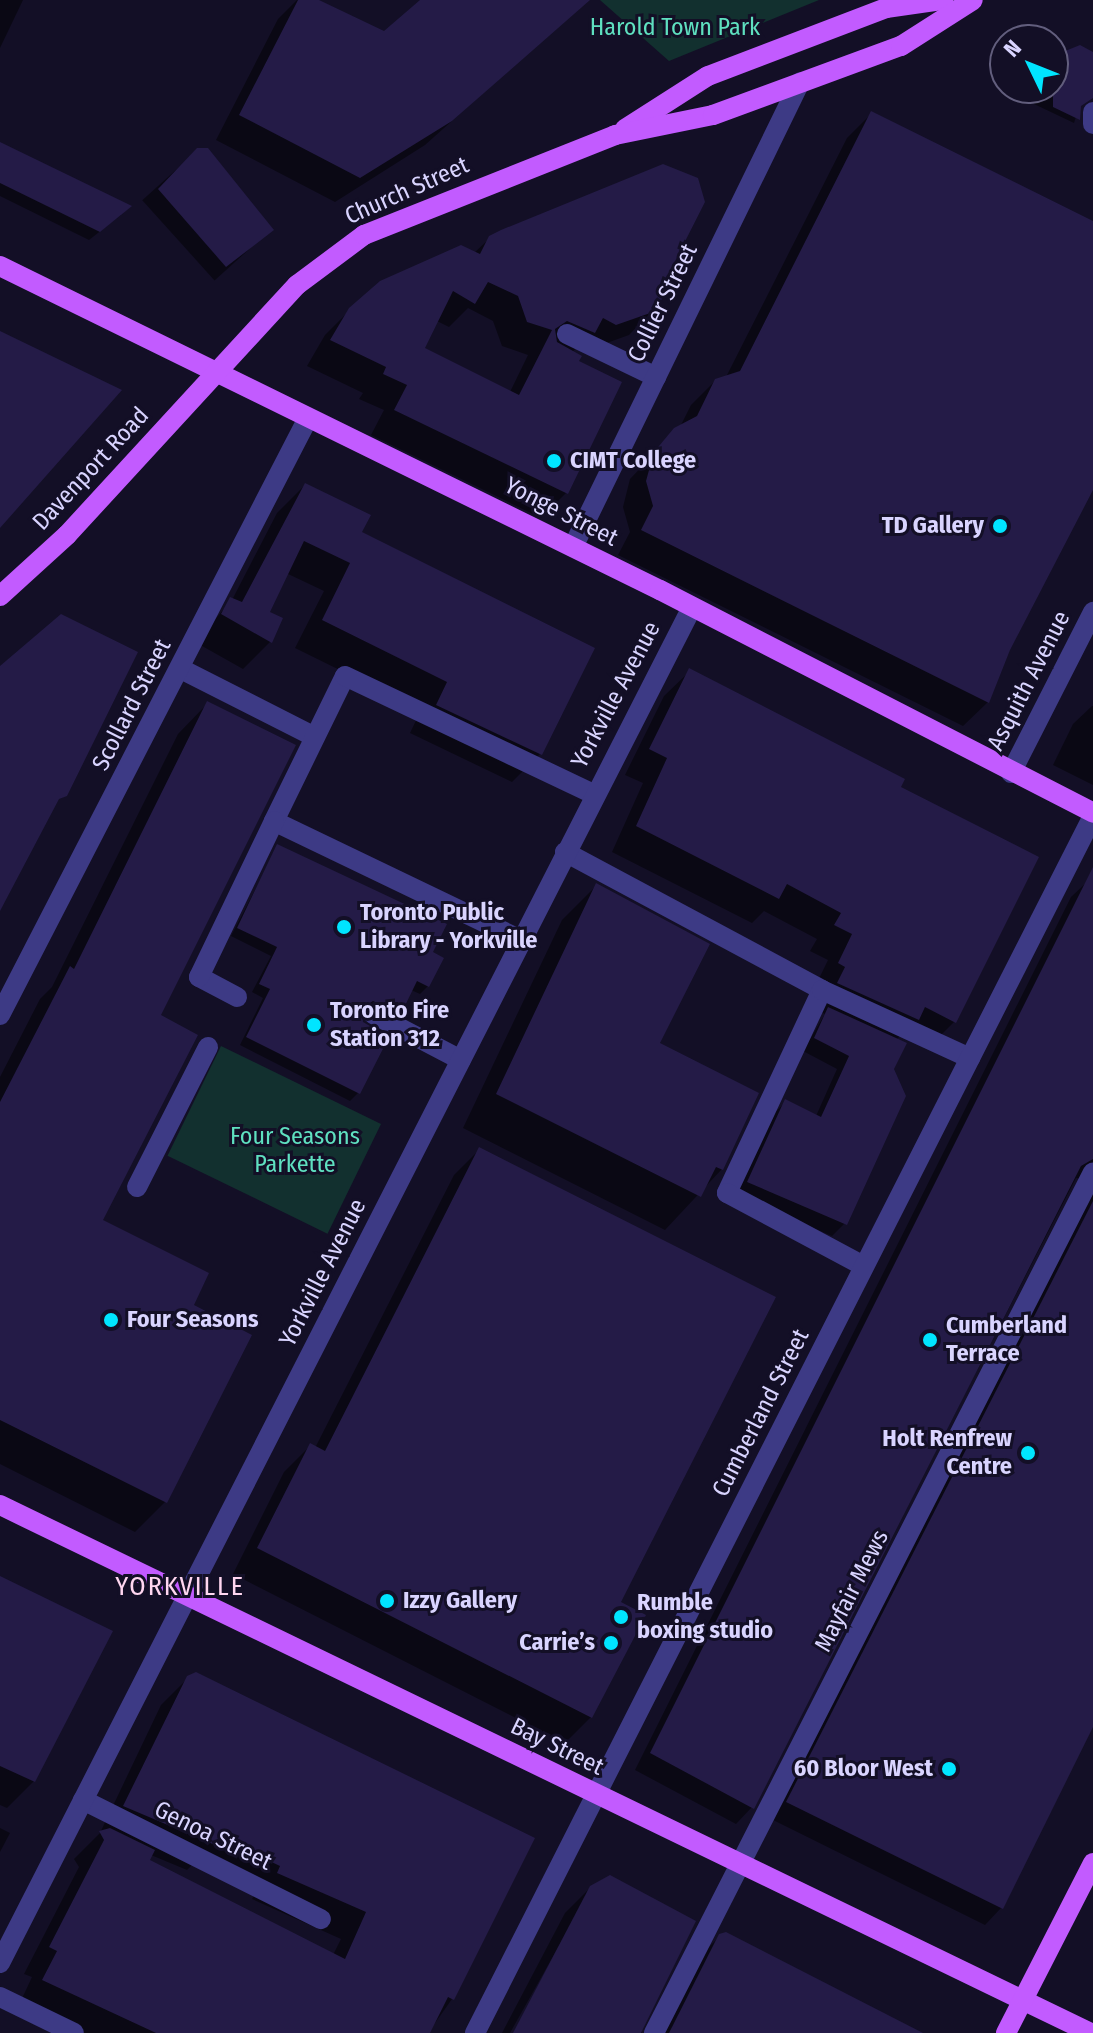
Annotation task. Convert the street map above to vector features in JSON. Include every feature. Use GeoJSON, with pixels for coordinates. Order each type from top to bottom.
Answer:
{"type":"FeatureCollection","features":[{"type":"Feature","properties":{"kind":"main road","name":"Church Street"},"geometry":{"type":"LineString","coordinates":[[615,135],[708,76],[886,8],[943,0]]}},
{"type":"Feature","properties":{"kind":"main road","name":"Church Street"},"geometry":{"type":"LineString","coordinates":[[217,373],[297,285],[364,235],[615,135],[713,115],[901,46],[973,0]]}},
{"type":"Feature","properties":{"kind":"main road","name":"Yonge Street"},"geometry":{"type":"LineString","coordinates":[[0,266],[573,547],[1093,814]]}},
{"type":"Feature","properties":{"kind":"main road","name":"Davenport Road"},"geometry":{"type":"LineString","coordinates":[[0,596],[67,535],[217,373]]}},
{"type":"Feature","properties":{"kind":"main road","name":"Bay Street"},"geometry":{"type":"LineString","coordinates":[[0,1505],[1091,2033]]}},
{"type":"Feature","properties":{"kind":"main road"},"geometry":{"type":"LineString","coordinates":[[1006,2033],[1093,1863]]}},
{"type":"Feature","properties":{"kind":"street","name":"Collier Street"},"geometry":{"type":"LineString","coordinates":[[573,547],[800,82]]}},
{"type":"Feature","properties":{"kind":"street"},"geometry":{"type":"LineString","coordinates":[[1093,112],[1093,124]]}},
{"type":"Feature","properties":{"kind":"street"},"geometry":{"type":"LineString","coordinates":[[567,334],[656,377]]}},
{"type":"Feature","properties":{"kind":"street","name":"Scollard Street"},"geometry":{"type":"LineString","coordinates":[[0,1015],[308,418]]}},
{"type":"Feature","properties":{"kind":"street","name":"Yorkville Avenue"},"geometry":{"type":"LineString","coordinates":[[0,1963],[461,1060],[593,794],[692,607]]}},
{"type":"Feature","properties":{"kind":"street","name":"Asquith Avenue"},"geometry":{"type":"LineString","coordinates":[[1011,773],[1093,612]]}},
{"type":"Feature","properties":{"kind":"street"},"geometry":{"type":"LineString","coordinates":[[181,669],[315,737]]}},
{"type":"Feature","properties":{"kind":"street"},"geometry":{"type":"LineString","coordinates":[[237,997],[199,977],[345,676],[593,794]]}},
{"type":"Feature","properties":{"kind":"street","name":"Cumberland Street"},"geometry":{"type":"LineString","coordinates":[[475,2033],[1093,814]]}},
{"type":"Feature","properties":{"kind":"street"},"geometry":{"type":"LineString","coordinates":[[274,821],[521,940]]}},
{"type":"Feature","properties":{"kind":"street"},"geometry":{"type":"LineString","coordinates":[[565,852],[822,990],[970,1058]]}},
{"type":"Feature","properties":{"kind":"street"},"geometry":{"type":"LineString","coordinates":[[822,990],[727,1193],[864,1266]]}},
{"type":"Feature","properties":{"kind":"street"},"geometry":{"type":"LineString","coordinates":[[373,1014],[461,1060]]}},
{"type":"Feature","properties":{"kind":"street"},"geometry":{"type":"LineString","coordinates":[[137,1187],[208,1047]]}},
{"type":"Feature","properties":{"kind":"street","name":"Mayfair Mews"},"geometry":{"type":"LineString","coordinates":[[654,2033],[1093,1172]]}},
{"type":"Feature","properties":{"kind":"street","name":"Genoa Street"},"geometry":{"type":"LineString","coordinates":[[83,1800],[321,1919]]}},
{"type":"Feature","properties":{"kind":"street"},"geometry":{"type":"LineString","coordinates":[[0,1997],[74,2033]]}},
{"type":"Feature","properties":{"kind":"green space","name":"Harold Town Park"},"geometry":{"type":"Polygon","coordinates":[[[600,0],[819,0],[669,61],[600,0]]]}},
{"type":"Feature","properties":{"kind":"green space","name":"Four Seasons Parkette"},"geometry":{"type":"Polygon","coordinates":[[[221,1046],[381,1124],[328,1234],[168,1156],[221,1046]]]}},
{"type":"Feature","properties":{"kind":"building"},"geometry":{"type":"Polygon","coordinates":[[[298,0],[319,0],[384,31],[420,0],[590,0],[452,121],[360,178],[239,115],[298,0]]]}},
{"type":"Feature","properties":{"kind":"building"},"geometry":{"type":"Polygon","coordinates":[[[1080,45],[1093,52],[1093,98],[1081,106],[1080,120],[1053,107],[1053,104],[1069,104],[1069,50],[1080,45]]]}},
{"type":"Feature","properties":{"kind":"building"},"geometry":{"type":"Polygon","coordinates":[[[871,111],[1093,221],[1093,490],[1010,650],[989,703],[641,530],[653,506],[646,481],[654,452],[674,428],[697,416],[715,379],[740,371],[871,111]]]}},
{"type":"Feature","properties":{"kind":"building"},"geometry":{"type":"Polygon","coordinates":[[[0,142],[132,206],[100,232],[0,183],[0,142]]]}},
{"type":"Feature","properties":{"kind":"building"},"geometry":{"type":"Polygon","coordinates":[[[197,148],[208,148],[274,230],[226,267],[158,189],[197,148]]]}},
{"type":"Feature","properties":{"kind":"building"},"geometry":{"type":"Polygon","coordinates":[[[663,164],[698,178],[705,202],[667,277],[670,282],[656,311],[616,325],[603,318],[595,333],[567,321],[555,329],[557,342],[582,356],[579,361],[622,382],[568,494],[394,410],[407,385],[383,374],[386,367],[330,340],[349,308],[380,281],[461,245],[480,254],[489,236],[663,164]],[[488,282],[475,304],[453,291],[425,348],[519,395],[552,330],[527,322],[518,296],[488,282]]]}},
{"type":"Feature","properties":{"kind":"building"},"geometry":{"type":"Polygon","coordinates":[[[0,331],[122,390],[0,528],[0,331]]]}},
{"type":"Feature","properties":{"kind":"building"},"geometry":{"type":"Polygon","coordinates":[[[305,483],[371,515],[362,532],[595,648],[542,755],[436,705],[447,682],[322,620],[350,563],[304,541],[270,612],[283,618],[272,643],[221,614],[230,597],[242,602],[305,483]]]}},
{"type":"Feature","properties":{"kind":"building"},"geometry":{"type":"Polygon","coordinates":[[[61,614],[138,652],[67,796],[59,799],[0,911],[0,666],[61,614]]]}},
{"type":"Feature","properties":{"kind":"building"},"geometry":{"type":"Polygon","coordinates":[[[689,668],[905,779],[901,787],[1039,857],[956,1023],[925,1007],[919,1020],[837,983],[845,967],[838,963],[852,934],[834,925],[841,913],[787,884],[779,899],[636,826],[667,758],[649,749],[689,668]]]}},
{"type":"Feature","properties":{"kind":"building"},"geometry":{"type":"Polygon","coordinates":[[[207,701],[296,745],[161,1015],[198,1035],[103,1220],[209,1273],[194,1305],[252,1335],[167,1503],[0,1420],[0,1102],[70,966],[74,969],[207,701]]]}},
{"type":"Feature","properties":{"kind":"building"},"geometry":{"type":"Polygon","coordinates":[[[277,844],[447,924],[433,952],[444,958],[429,987],[417,981],[401,1014],[373,1001],[361,1009],[363,1022],[389,1037],[360,1094],[246,1037],[270,989],[259,984],[277,947],[237,928],[277,844]]]}},
{"type":"Feature","properties":{"kind":"building","name":"Cumberland Terrace"},"geometry":{"type":"Polygon","coordinates":[[[1093,867],[1093,1159],[1081,1166],[754,1809],[650,1753],[1093,867]]]}},
{"type":"Feature","properties":{"kind":"building"},"geometry":{"type":"Polygon","coordinates":[[[596,883],[710,944],[660,1043],[759,1093],[723,1170],[716,1167],[701,1197],[496,1094],[596,883]]]}},
{"type":"Feature","properties":{"kind":"building"},"geometry":{"type":"Polygon","coordinates":[[[828,1007],[907,1043],[894,1069],[906,1096],[847,1225],[747,1182],[785,1099],[821,1117],[849,1056],[814,1038],[828,1007]]]}},
{"type":"Feature","properties":{"kind":"building"},"geometry":{"type":"Polygon","coordinates":[[[479,1147],[776,1297],[621,1602],[646,1615],[592,1718],[257,1548],[310,1443],[325,1451],[479,1147]]]}},
{"type":"Feature","properties":{"kind":"building"},"geometry":{"type":"Polygon","coordinates":[[[1093,1201],[1093,1727],[1003,1909],[786,1802],[1093,1201]]]}},
{"type":"Feature","properties":{"kind":"building"},"geometry":{"type":"Polygon","coordinates":[[[0,1576],[113,1631],[35,1782],[0,1766],[0,1576]]]}},
{"type":"Feature","properties":{"kind":"building"},"geometry":{"type":"Polygon","coordinates":[[[196,1672],[535,1838],[454,2000],[448,1997],[430,2033],[156,2033],[42,1980],[57,1951],[49,1947],[104,1840],[99,1831],[110,1828],[155,1850],[150,1860],[345,1959],[366,1912],[277,1873],[280,1866],[219,1837],[215,1845],[123,1806],[187,1676],[196,1672]]]}},
{"type":"Feature","properties":{"kind":"building"},"geometry":{"type":"Polygon","coordinates":[[[610,1875],[696,1921],[641,2033],[513,2033],[590,1886],[610,1875]]]}},
{"type":"Feature","properties":{"kind":"building"},"geometry":{"type":"Polygon","coordinates":[[[726,1932],[923,2033],[669,2033],[719,1934],[726,1932]]]}},
{"type":"Feature","properties":{"kind":"place","name":"CIMT College"},"geometry":{"type":"Point","coordinates":[554,461]}},
{"type":"Feature","properties":{"kind":"place","name":"TD Gallery"},"geometry":{"type":"Point","coordinates":[1000,526]}},
{"type":"Feature","properties":{"kind":"place","name":"Toronto Public Library - Yorkville"},"geometry":{"type":"Point","coordinates":[344,927]}},
{"type":"Feature","properties":{"kind":"place","name":"Toronto Fire Station 312"},"geometry":{"type":"Point","coordinates":[314,1025]}},
{"type":"Feature","properties":{"kind":"place","name":"Four Seasons"},"geometry":{"type":"Point","coordinates":[111,1320]}},
{"type":"Feature","properties":{"kind":"place","name":"Cumberland Terrace"},"geometry":{"type":"Point","coordinates":[930,1340]}},
{"type":"Feature","properties":{"kind":"place","name":"Holt Renfrew Centre"},"geometry":{"type":"Point","coordinates":[1028,1453]}},
{"type":"Feature","properties":{"kind":"place","name":"Izzy Gallery"},"geometry":{"type":"Point","coordinates":[387,1601]}},
{"type":"Feature","properties":{"kind":"place","name":"Rumble boxing studio"},"geometry":{"type":"Point","coordinates":[621,1617]}},
{"type":"Feature","properties":{"kind":"place","name":"Carrie’s"},"geometry":{"type":"Point","coordinates":[611,1643]}},
{"type":"Feature","properties":{"kind":"place","name":"60 Bloor West"},"geometry":{"type":"Point","coordinates":[949,1769]}},
{"type":"Feature","properties":{"kind":"district","name":"YORKVILLE"},"geometry":{"type":"Point","coordinates":[180,1587]}}]}
